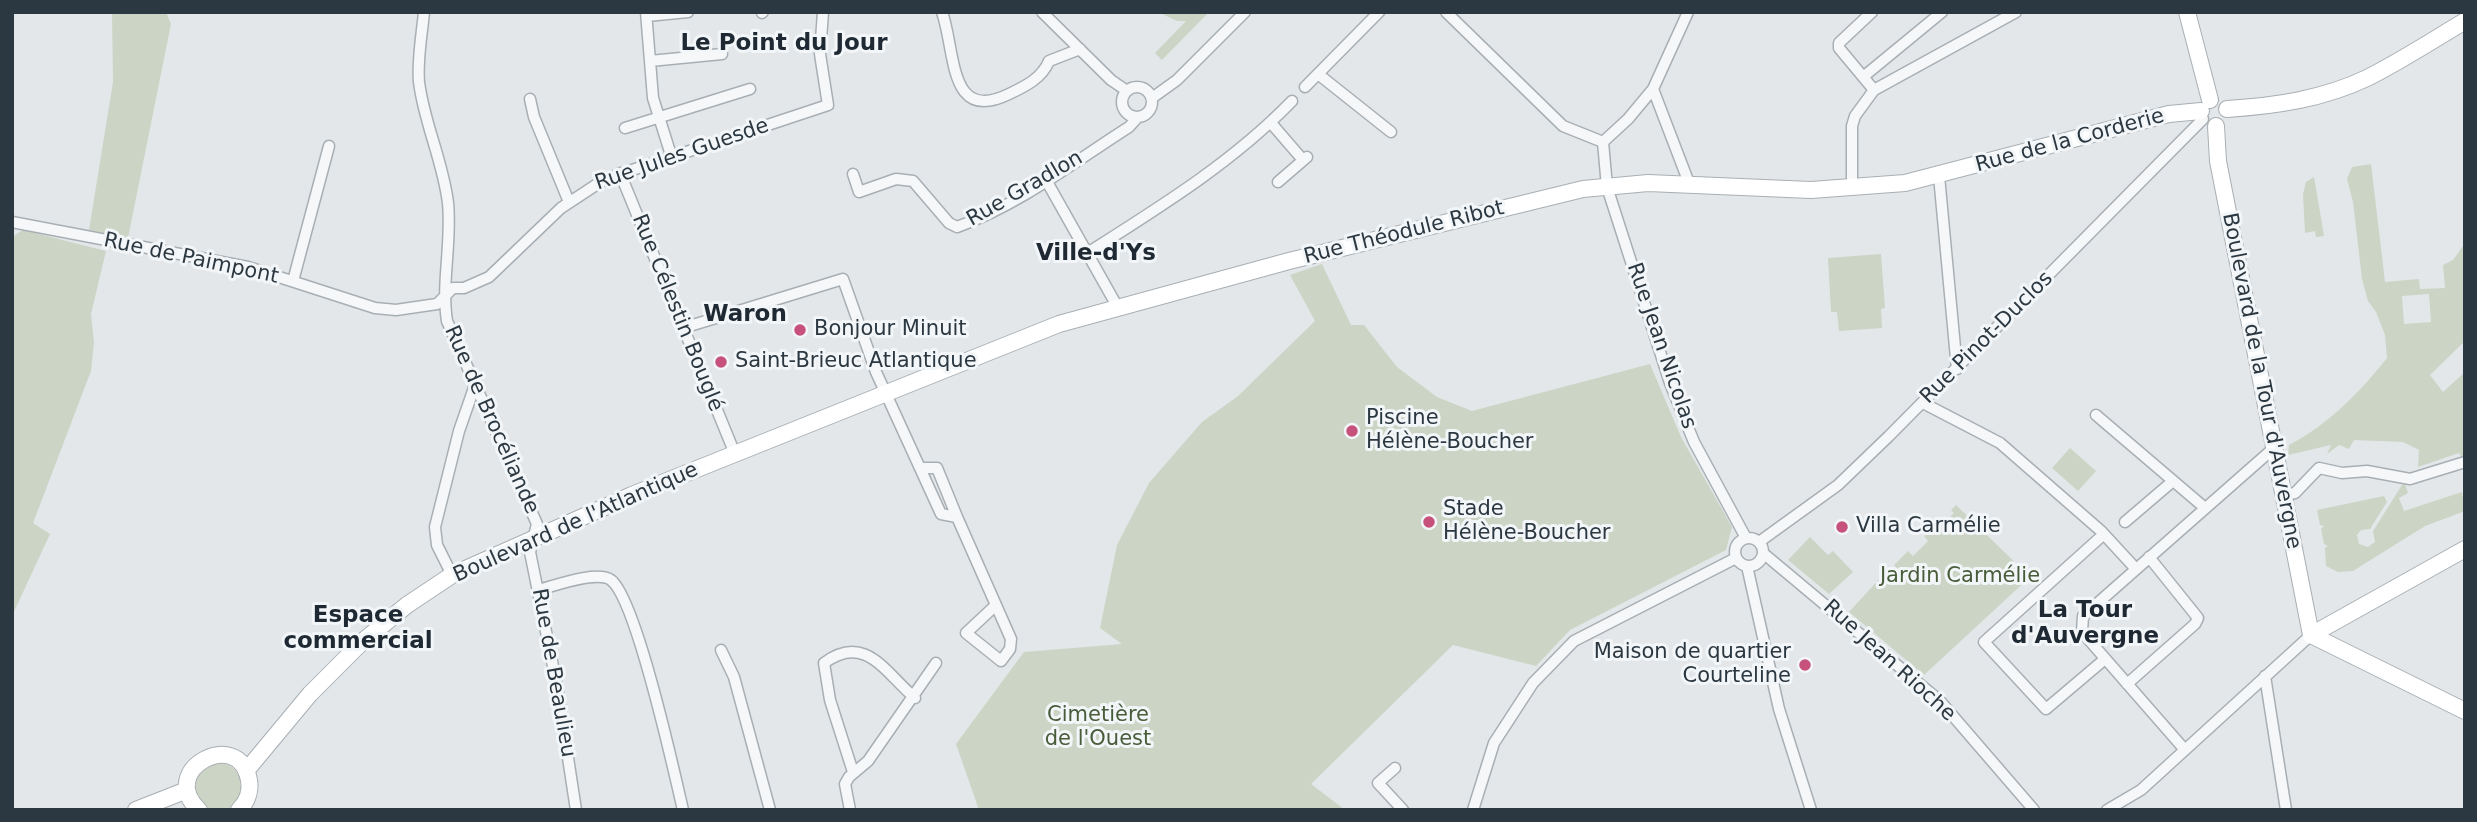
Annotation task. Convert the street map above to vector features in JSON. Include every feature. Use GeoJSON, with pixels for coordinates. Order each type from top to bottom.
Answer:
{"type":"FeatureCollection","features":[{"type":"Feature","properties":{"kind":"main road","name":"Boulevard de la Tour d'Auvergne"},"geometry":{"type":"LineString","coordinates":[[2187,12],[2311,635]]}},
{"type":"Feature","properties":{"kind":"main road"},"geometry":{"type":"LineString","coordinates":[[2207,114],[2222,102],[2227,109],[2289,104],[2353,83],[2465,21]]}},
{"type":"Feature","properties":{"kind":"main road","name":"Rue de la Corderie"},"geometry":{"type":"LineString","coordinates":[[1939,176],[2169,114],[2207,114]]}},
{"type":"Feature","properties":{"kind":"main road","name":"Rue Théodule Ribot"},"geometry":{"type":"LineString","coordinates":[[886,392],[1059,324],[1118,306],[1555,195],[1607,187],[1689,183],[1811,190],[1852,189],[1939,176]]}},
{"type":"Feature","properties":{"kind":"main road","name":"Boulevard de l'Atlantique"},"geometry":{"type":"LineString","coordinates":[[246,771],[310,694],[362,642],[407,605],[452,575],[533,537],[886,392]]}},
{"type":"Feature","properties":{"kind":"main road"},"geometry":{"type":"LineString","coordinates":[[2311,635],[2465,549]]}},
{"type":"Feature","properties":{"kind":"main road"},"geometry":{"type":"LineString","coordinates":[[2311,635],[2465,711]]}},
{"type":"Feature","properties":{"kind":"main road"},"geometry":{"type":"LineString","coordinates":[[199,810],[187,790],[188,781],[196,764],[212,755],[232,757],[246,771],[250,785],[246,808]]}},
{"type":"Feature","properties":{"kind":"main road"},"geometry":{"type":"LineString","coordinates":[[136,810],[187,790]]}},
{"type":"Feature","properties":{"kind":"street","name":"Rue de Brocéliande"},"geometry":{"type":"LineString","coordinates":[[424,12],[419,79],[446,194],[450,237],[447,321],[537,524],[533,537]]}},
{"type":"Feature","properties":{"kind":"street"},"geometry":{"type":"LineString","coordinates":[[671,155],[653,98],[647,14],[688,12]]}},
{"type":"Feature","properties":{"kind":"street","name":"Rue Jules Guesde"},"geometry":{"type":"LineString","coordinates":[[446,295],[453,288],[464,288],[489,277],[587,188],[671,155],[828,104],[820,54],[823,12]]}},
{"type":"Feature","properties":{"kind":"street"},"geometry":{"type":"LineString","coordinates":[[942,12],[962,92],[975,102],[992,103],[1018,90],[1044,73],[1049,61],[1080,49]]}},
{"type":"Feature","properties":{"kind":"street"},"geometry":{"type":"LineString","coordinates":[[1042,12],[1127,91]]}},
{"type":"Feature","properties":{"kind":"street"},"geometry":{"type":"LineString","coordinates":[[1127,91],[1123,99],[1124,109],[1138,117],[1150,110],[1152,98],[1177,80],[1245,12]]}},
{"type":"Feature","properties":{"kind":"street"},"geometry":{"type":"LineString","coordinates":[[1305,88],[1379,12]]}},
{"type":"Feature","properties":{"kind":"street"},"geometry":{"type":"LineString","coordinates":[[1446,12],[1563,126],[1603,142],[1628,119],[1653,89],[1688,12]]}},
{"type":"Feature","properties":{"kind":"street"},"geometry":{"type":"LineString","coordinates":[[1872,12],[1839,43],[1839,48],[1874,90]]}},
{"type":"Feature","properties":{"kind":"street"},"geometry":{"type":"LineString","coordinates":[[1863,77],[1942,12]]}},
{"type":"Feature","properties":{"kind":"street"},"geometry":{"type":"LineString","coordinates":[[1852,189],[1852,126],[1855,116],[1874,90],[2016,12]]}},
{"type":"Feature","properties":{"kind":"street"},"geometry":{"type":"LineString","coordinates":[[650,61],[722,54]]}},
{"type":"Feature","properties":{"kind":"street"},"geometry":{"type":"LineString","coordinates":[[1318,74],[1391,132]]}},
{"type":"Feature","properties":{"kind":"street"},"geometry":{"type":"LineString","coordinates":[[1127,91],[1142,88],[1152,98]]}},
{"type":"Feature","properties":{"kind":"street"},"geometry":{"type":"LineString","coordinates":[[625,128],[750,89]]}},
{"type":"Feature","properties":{"kind":"street"},"geometry":{"type":"LineString","coordinates":[[1653,89],[1689,183]]}},
{"type":"Feature","properties":{"kind":"street"},"geometry":{"type":"LineString","coordinates":[[530,99],[534,117],[569,202]]}},
{"type":"Feature","properties":{"kind":"street"},"geometry":{"type":"LineString","coordinates":[[1089,252],[1170,202],[1271,123],[1292,101]]}},
{"type":"Feature","properties":{"kind":"street","name":"Rue Pinot-Duclos"},"geometry":{"type":"LineString","coordinates":[[1761,548],[1838,485],[1923,403],[2207,114]]}},
{"type":"Feature","properties":{"kind":"street","name":"Rue Gradlon"},"geometry":{"type":"LineString","coordinates":[[853,174],[859,192],[896,179],[913,181],[949,223],[957,227],[983,218],[1046,180],[1129,127],[1138,117]]}},
{"type":"Feature","properties":{"kind":"street"},"geometry":{"type":"LineString","coordinates":[[1271,123],[1306,158],[1278,182]]}},
{"type":"Feature","properties":{"kind":"street","name":"Rue Jean Nicolas"},"geometry":{"type":"LineString","coordinates":[[1603,142],[1607,187],[1670,383],[1694,442],[1746,538]]}},
{"type":"Feature","properties":{"kind":"street"},"geometry":{"type":"LineString","coordinates":[[293,281],[329,146]]}},
{"type":"Feature","properties":{"kind":"street","name":"Rue Célestin Bouglé"},"geometry":{"type":"LineString","coordinates":[[620,173],[734,454]]}},
{"type":"Feature","properties":{"kind":"street"},"geometry":{"type":"LineString","coordinates":[[1939,176],[1957,369]]}},
{"type":"Feature","properties":{"kind":"street"},"geometry":{"type":"LineString","coordinates":[[1046,180],[1118,306]]}},
{"type":"Feature","properties":{"kind":"street","name":"Rue de Paimpont"},"geometry":{"type":"LineString","coordinates":[[12,222],[248,267],[375,308],[396,310],[437,304],[446,295]]}},
{"type":"Feature","properties":{"kind":"street"},"geometry":{"type":"LineString","coordinates":[[683,328],[843,279],[886,392],[941,514],[957,517],[1011,639],[1010,649],[1001,661],[966,633],[996,606]]}},
{"type":"Feature","properties":{"kind":"street"},"geometry":{"type":"LineString","coordinates":[[452,575],[437,545],[435,527],[459,431],[475,385]]}},
{"type":"Feature","properties":{"kind":"street"},"geometry":{"type":"LineString","coordinates":[[1923,403],[2000,443],[2104,534],[2136,569]]}},
{"type":"Feature","properties":{"kind":"street"},"geometry":{"type":"LineString","coordinates":[[2096,415],[2205,508]]}},
{"type":"Feature","properties":{"kind":"street"},"geometry":{"type":"LineString","coordinates":[[2186,750],[2082,632],[2083,616],[2274,447]]}},
{"type":"Feature","properties":{"kind":"street"},"geometry":{"type":"LineString","coordinates":[[2284,495],[2295,493],[2319,468],[2342,473],[2367,471],[2410,479],[2465,462]]}},
{"type":"Feature","properties":{"kind":"street"},"geometry":{"type":"LineString","coordinates":[[2125,522],[2173,481]]}},
{"type":"Feature","properties":{"kind":"street"},"geometry":{"type":"LineString","coordinates":[[2104,534],[1984,642],[2046,709],[2105,659]]}},
{"type":"Feature","properties":{"kind":"street","name":"Rue de Beaulieu"},"geometry":{"type":"LineString","coordinates":[[533,537],[530,552],[557,686],[576,810]]}},
{"type":"Feature","properties":{"kind":"street"},"geometry":{"type":"LineString","coordinates":[[1736,558],[1737,545],[1746,538],[1761,548],[1756,565],[1747,566]]}},
{"type":"Feature","properties":{"kind":"street","name":"Rue Jean Rioche"},"geometry":{"type":"LineString","coordinates":[[1761,548],[1940,701],[2034,810]]}},
{"type":"Feature","properties":{"kind":"street"},"geometry":{"type":"LineString","coordinates":[[2127,684],[2195,624],[2198,618],[2149,557]]}},
{"type":"Feature","properties":{"kind":"street"},"geometry":{"type":"LineString","coordinates":[[1736,558],[1747,566],[1779,709],[1811,810]]}},
{"type":"Feature","properties":{"kind":"street"},"geometry":{"type":"LineString","coordinates":[[1473,810],[1494,743],[1533,683],[1574,641],[1736,558]]}},
{"type":"Feature","properties":{"kind":"street"},"geometry":{"type":"LineString","coordinates":[[538,590],[596,575],[610,579],[618,590],[646,662],[683,810]]}},
{"type":"Feature","properties":{"kind":"street"},"geometry":{"type":"LineString","coordinates":[[2115,808],[2141,790],[2311,635]]}},
{"type":"Feature","properties":{"kind":"street"},"geometry":{"type":"LineString","coordinates":[[721,650],[734,677],[770,810]]}},
{"type":"Feature","properties":{"kind":"street"},"geometry":{"type":"LineString","coordinates":[[853,772],[830,700],[824,663],[857,651],[868,653],[915,698]]}},
{"type":"Feature","properties":{"kind":"street"},"geometry":{"type":"LineString","coordinates":[[850,810],[845,784],[853,772],[867,761],[915,698],[936,663]]}},
{"type":"Feature","properties":{"kind":"street"},"geometry":{"type":"LineString","coordinates":[[2265,676],[2286,810]]}},
{"type":"Feature","properties":{"kind":"street"},"geometry":{"type":"LineString","coordinates":[[1395,768],[1378,783],[1403,810]]}},
{"type":"Feature","properties":{"kind":"green space"},"geometry":{"type":"Polygon","coordinates":[[[112,12],[166,12],[171,24],[128,238],[89,230],[113,82],[112,12]]]}},
{"type":"Feature","properties":{"kind":"green space"},"geometry":{"type":"Polygon","coordinates":[[[1158,12],[1209,12],[1162,60],[1155,53],[1186,21],[1177,21],[1158,12]]]}},
{"type":"Feature","properties":{"kind":"green space"},"geometry":{"type":"Polygon","coordinates":[[[2371,164],[2385,282],[2419,279],[2420,289],[2445,288],[2443,265],[2453,260],[2465,243],[2465,341],[2430,375],[2443,392],[2465,372],[2465,457],[2462,458],[2459,453],[2418,467],[2419,450],[2403,442],[2354,440],[2349,449],[2339,445],[2327,454],[2331,445],[2288,455],[2289,445],[2304,437],[2342,407],[2387,358],[2385,335],[2376,312],[2368,301],[2362,279],[2353,202],[2347,179],[2352,167],[2371,164]],[[2429,294],[2402,296],[2404,324],[2431,322],[2429,294]]]}},
{"type":"Feature","properties":{"kind":"green space"},"geometry":{"type":"Polygon","coordinates":[[[2314,177],[2324,236],[2316,237],[2315,231],[2305,233],[2303,194],[2306,182],[2314,177]]]}},
{"type":"Feature","properties":{"kind":"green space"},"geometry":{"type":"Polygon","coordinates":[[[23,230],[106,251],[91,314],[94,342],[91,371],[33,523],[50,534],[12,616],[12,237],[23,230]]]}},
{"type":"Feature","properties":{"kind":"green space"},"geometry":{"type":"Polygon","coordinates":[[[1881,254],[1885,308],[1881,309],[1882,328],[1839,331],[1837,312],[1831,312],[1828,258],[1881,254]]]}},
{"type":"Feature","properties":{"kind":"green space","name":"Stade Hélène-Boucher"},"geometry":{"type":"Polygon","coordinates":[[[1322,264],[1351,325],[1364,325],[1397,367],[1437,397],[1472,411],[1650,364],[1681,437],[1732,527],[1726,550],[1570,630],[1536,666],[1453,645],[1311,784],[1345,810],[979,810],[956,744],[1024,652],[1122,644],[1100,628],[1117,545],[1149,483],[1202,422],[1238,396],[1315,321],[1290,275],[1322,264]]]}},
{"type":"Feature","properties":{"kind":"green space"},"geometry":{"type":"Polygon","coordinates":[[[2070,448],[2096,471],[2078,491],[2052,468],[2070,448]]]}},
{"type":"Feature","properties":{"kind":"green space"},"geometry":{"type":"Polygon","coordinates":[[[2405,484],[2408,493],[2399,498],[2404,511],[2462,492],[2465,511],[2425,526],[2353,571],[2338,572],[2326,566],[2325,548],[2328,546],[2324,544],[2321,529],[2324,526],[2320,525],[2317,510],[2384,496],[2387,502],[2370,529],[2361,530],[2357,535],[2359,544],[2368,547],[2375,542],[2373,531],[2405,484]]]}},
{"type":"Feature","properties":{"kind":"green space","name":"Jardin Carmélie"},"geometry":{"type":"Polygon","coordinates":[[[1956,505],[2030,577],[1924,675],[1849,612],[1882,576],[1889,583],[1901,572],[1894,565],[1908,551],[1913,556],[1928,541],[1924,536],[1938,523],[1941,526],[1954,513],[1951,510],[1956,505]]]}},
{"type":"Feature","properties":{"kind":"green space"},"geometry":{"type":"Polygon","coordinates":[[[1810,537],[1828,555],[1833,551],[1853,572],[1829,594],[1788,560],[1810,537]]]}},
{"type":"Feature","properties":{"kind":"green space"},"geometry":{"type":"Polygon","coordinates":[[[218,763],[235,770],[242,787],[235,804],[218,811],[201,804],[194,787],[201,770],[218,763]]]}},
{"type":"Feature","properties":{"kind":"place","name":"Bonjour Minuit"},"geometry":{"type":"Point","coordinates":[800,330]}},
{"type":"Feature","properties":{"kind":"place","name":"Saint-Brieuc Atlantique"},"geometry":{"type":"Point","coordinates":[721,362]}},
{"type":"Feature","properties":{"kind":"place","name":"Piscine Hélène-Boucher"},"geometry":{"type":"Point","coordinates":[1352,431]}},
{"type":"Feature","properties":{"kind":"place","name":"Stade Hélène-Boucher"},"geometry":{"type":"Point","coordinates":[1429,522]}},
{"type":"Feature","properties":{"kind":"place","name":"Villa Carmélie"},"geometry":{"type":"Point","coordinates":[1842,527]}},
{"type":"Feature","properties":{"kind":"place","name":"Maison de quartier Courteline"},"geometry":{"type":"Point","coordinates":[1805,665]}},
{"type":"Feature","properties":{"kind":"district","name":"Le Point du Jour"},"geometry":{"type":"Point","coordinates":[784,44]}},
{"type":"Feature","properties":{"kind":"district","name":"Ville-d'Ys"},"geometry":{"type":"Point","coordinates":[1096,254]}},
{"type":"Feature","properties":{"kind":"district","name":"Waron"},"geometry":{"type":"Point","coordinates":[745,315]}},
{"type":"Feature","properties":{"kind":"district","name":"La Tour d'Auvergne"},"geometry":{"type":"Point","coordinates":[2085,624]}},
{"type":"Feature","properties":{"kind":"district","name":"Espace commercial"},"geometry":{"type":"Point","coordinates":[358,629]}},
{"type":"Feature","properties":{"kind":"park label","name":"Cimetière de l'Ouest"},"geometry":{"type":"Point","coordinates":[1098,728]}}]}
